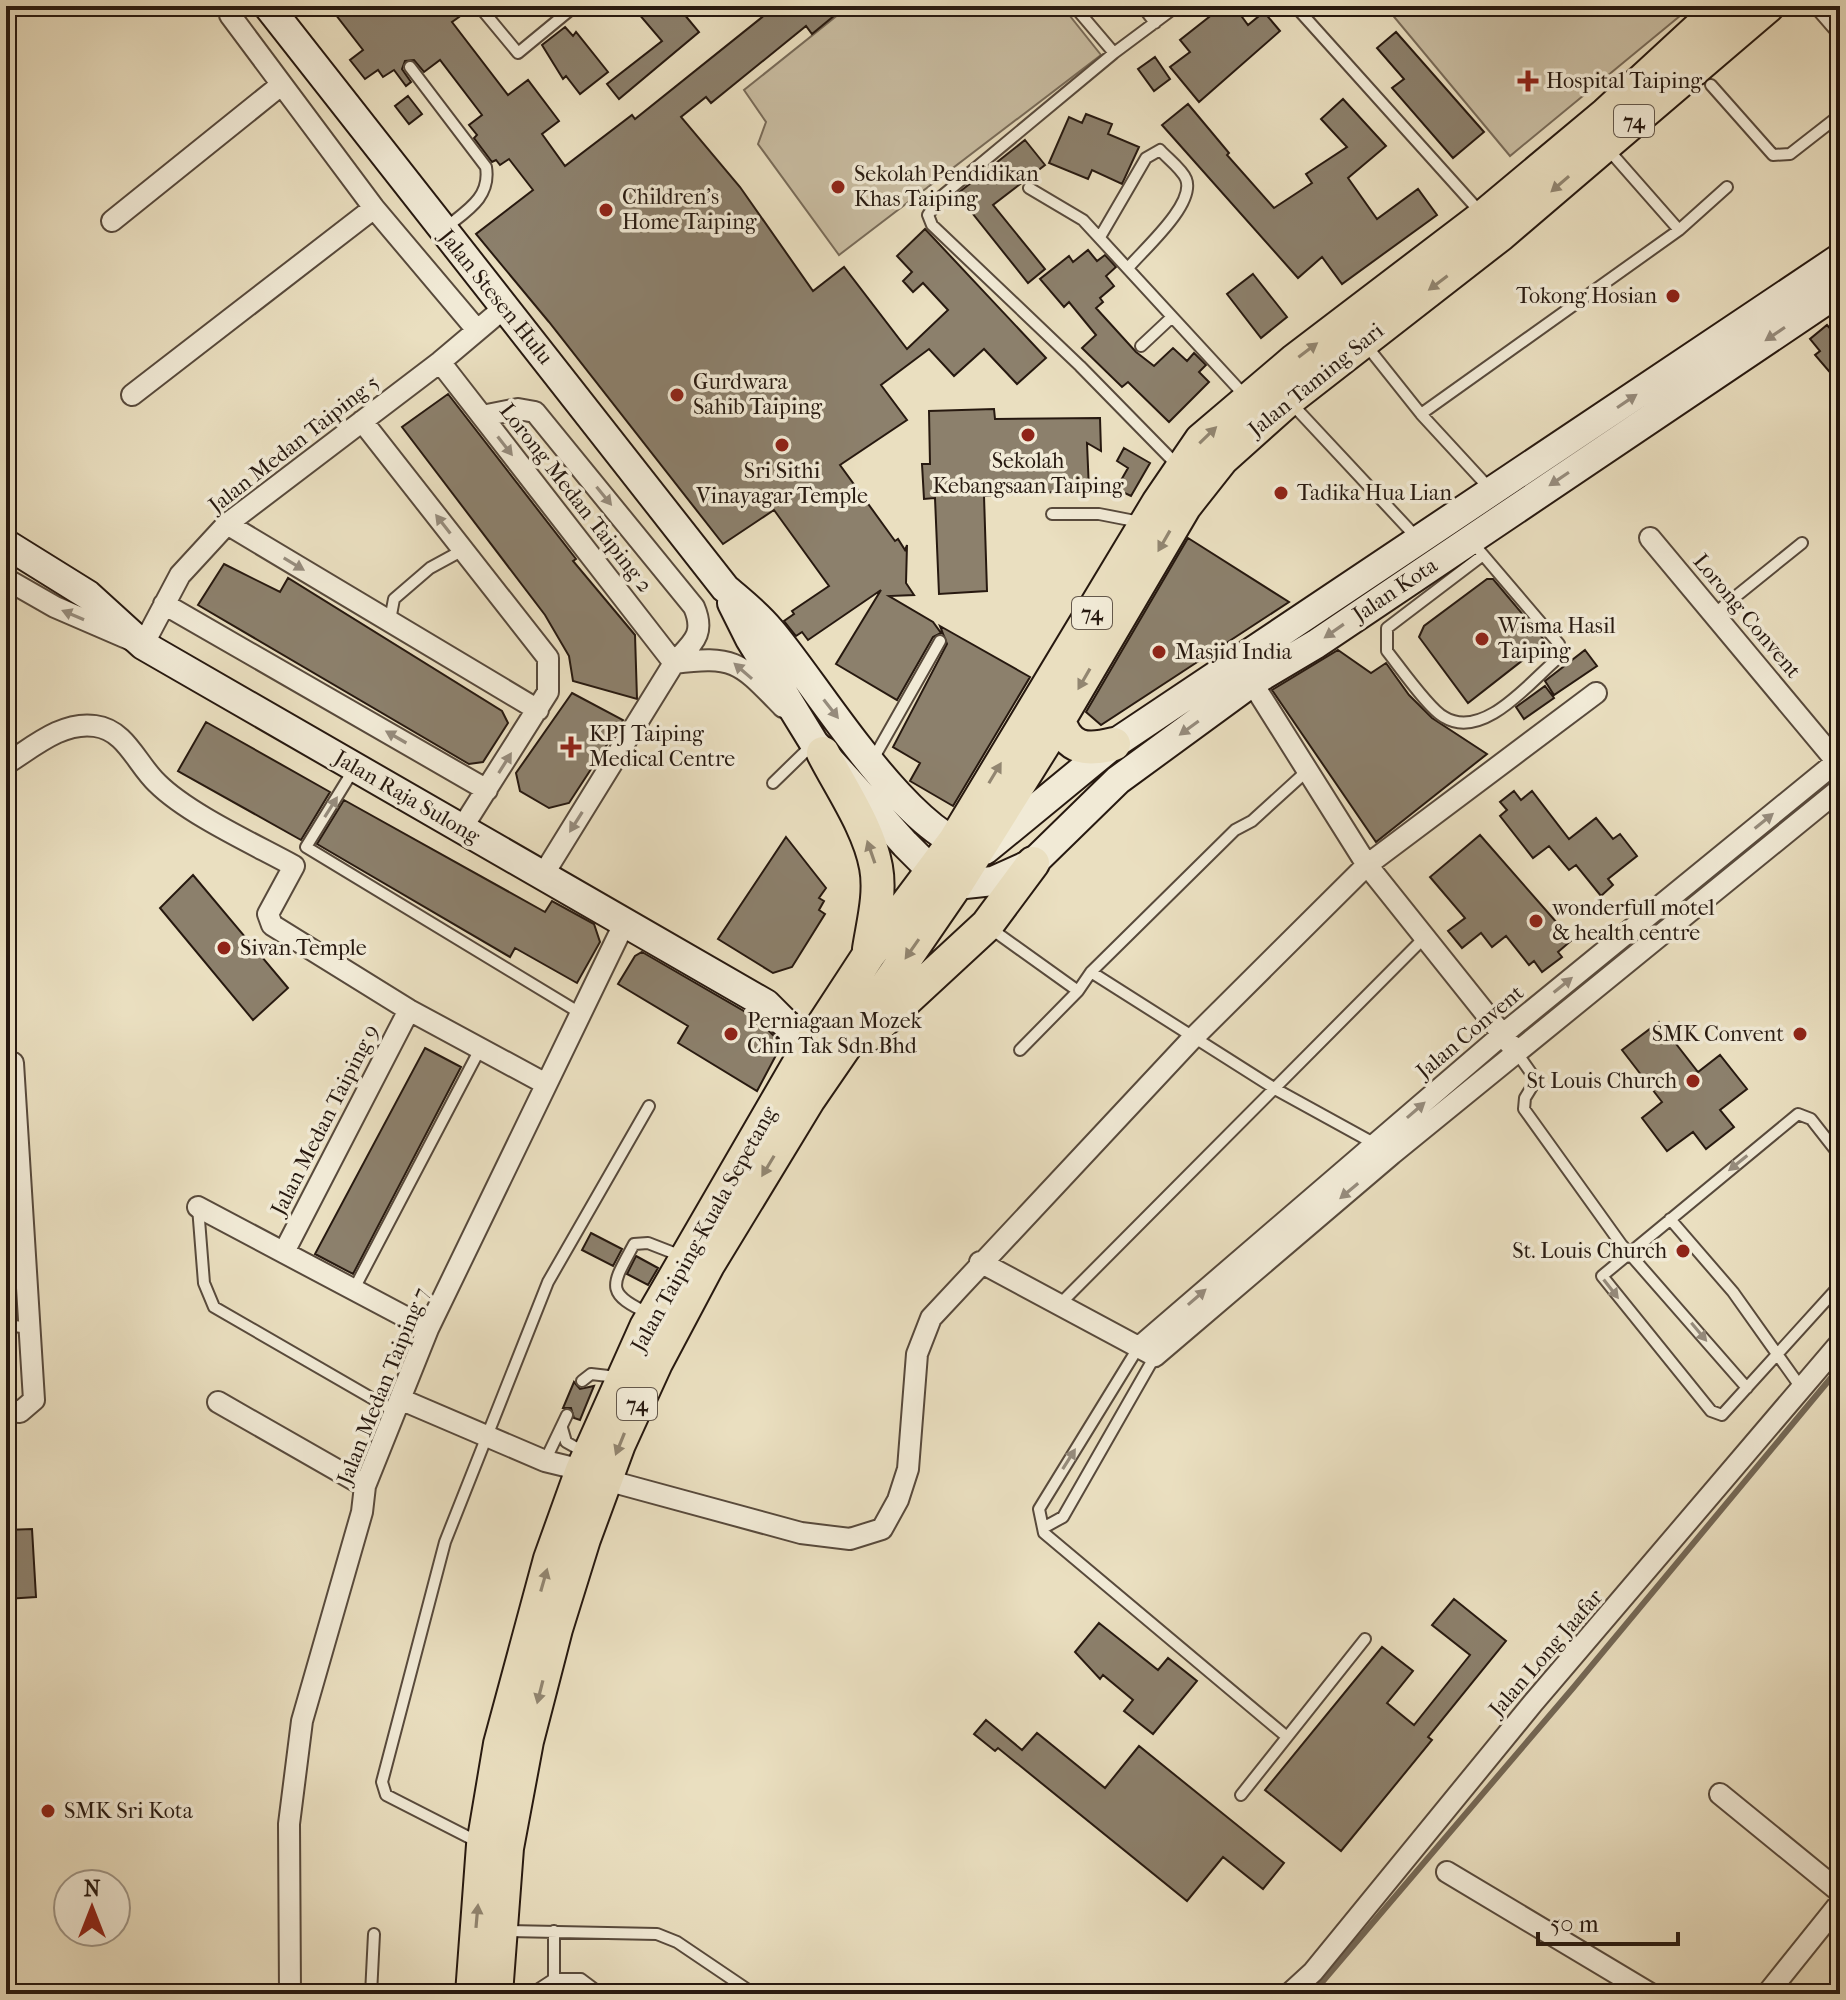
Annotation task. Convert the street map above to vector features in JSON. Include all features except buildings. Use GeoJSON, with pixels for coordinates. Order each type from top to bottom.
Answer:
{"type":"FeatureCollection","features":[{"type":"Feature","properties":{"kind":"main road","name":"Jalan Stesen Hulu"},"geometry":{"type":"LineString","coordinates":[[268,6],[725,588],[812,740],[944,878]]}},
{"type":"Feature","properties":{"kind":"main road","name":"Jalan Taming Sari"},"geometry":{"type":"LineString","coordinates":[[965,845],[1059,720],[1185,506],[1222,459],[1492,226],[1606,114],[1723,6]]}},
{"type":"Feature","properties":{"kind":"main road","name":"Jalan Taming Sari"},"geometry":{"type":"LineString","coordinates":[[965,845],[1146,524],[1201,440],[1247,399],[1605,146],[1768,6]]}},
{"type":"Feature","properties":{"kind":"main road","name":"Jalan Kota"},"geometry":{"type":"LineString","coordinates":[[1469,537],[1492,491],[1840,258]]}},
{"type":"Feature","properties":{"kind":"main road","name":"Jalan Kota"},"geometry":{"type":"LineString","coordinates":[[965,845],[985,850],[1114,744],[1245,670],[1384,613],[1469,537],[1840,291]]}},
{"type":"Feature","properties":{"kind":"main road","name":"Jalan Kota"},"geometry":{"type":"LineString","coordinates":[[944,878],[993,881],[1033,863],[1118,780],[1245,670],[1419,540],[1469,537]]}},
{"type":"Feature","properties":{"kind":"main road","name":"Jalan Raja Sulong"},"geometry":{"type":"LineString","coordinates":[[6,544],[88,595],[143,645],[766,1004],[796,1034],[806,1051]]}},
{"type":"Feature","properties":{"kind":"main road","name":"Jalan Stesen Hulu"},"geometry":{"type":"LineString","coordinates":[[725,588],[769,628],[908,809],[965,845]]}},
{"type":"Feature","properties":{"kind":"main road"},"geometry":{"type":"LineString","coordinates":[[1059,720],[1064,736],[1074,746],[1096,749],[1114,744]]}},
{"type":"Feature","properties":{"kind":"main road"},"geometry":{"type":"LineString","coordinates":[[812,740],[865,835],[876,867],[878,897],[868,956]]}},
{"type":"Feature","properties":{"kind":"main road","name":"74"},"geometry":{"type":"LineString","coordinates":[[944,878],[965,845]]}},
{"type":"Feature","properties":{"kind":"main road"},"geometry":{"type":"LineString","coordinates":[[809,1099],[855,1048],[987,925],[1033,863]]}},
{"type":"Feature","properties":{"kind":"main road","name":"Jalan Taiping-Kuala Sepetang"},"geometry":{"type":"LineString","coordinates":[[496,1994],[507,1848],[527,1741],[593,1468],[623,1379],[652,1315],[684,1257],[806,1051],[868,956],[944,878]]}},
{"type":"Feature","properties":{"kind":"main road","name":"Jalan Taiping-Kuala Sepetang"},"geometry":{"type":"LineString","coordinates":[[472,1994],[483,1845],[500,1744],[550,1559],[593,1468],[656,1363],[708,1265],[944,878]]}},
{"type":"Feature","properties":{"kind":"street"},"geometry":{"type":"LineString","coordinates":[[230,15],[374,208],[477,330]]}},
{"type":"Feature","properties":{"kind":"street"},"geometry":{"type":"LineString","coordinates":[[112,221],[281,85]]}},
{"type":"Feature","properties":{"kind":"street"},"geometry":{"type":"LineString","coordinates":[[132,395],[374,208]]}},
{"type":"Feature","properties":{"kind":"street","name":"Jalan Medan Taiping 5"},"geometry":{"type":"LineString","coordinates":[[143,645],[164,604],[201,549],[227,524],[440,362],[504,308]]}},
{"type":"Feature","properties":{"kind":"street","name":"Lorong Medan Taiping 2"},"geometry":{"type":"LineString","coordinates":[[440,362],[674,663]]}},
{"type":"Feature","properties":{"kind":"street"},"geometry":{"type":"LineString","coordinates":[[482,416],[518,409],[535,412],[694,607],[701,623],[699,636],[674,663],[543,875]]}},
{"type":"Feature","properties":{"kind":"street"},"geometry":{"type":"LineString","coordinates":[[362,421],[548,658],[548,692],[462,828]]}},
{"type":"Feature","properties":{"kind":"street"},"geometry":{"type":"LineString","coordinates":[[227,524],[538,710]]}},
{"type":"Feature","properties":{"kind":"street","name":"Lorong Convent"},"geometry":{"type":"LineString","coordinates":[[1650,538],[1838,760]]}},
{"type":"Feature","properties":{"kind":"street"},"geometry":{"type":"LineString","coordinates":[[6,579],[55,607],[143,645]]}},
{"type":"Feature","properties":{"kind":"street"},"geometry":{"type":"LineString","coordinates":[[164,604],[487,790]]}},
{"type":"Feature","properties":{"kind":"street"},"geometry":{"type":"LineString","coordinates":[[674,663],[715,658],[733,662],[812,740]]}},
{"type":"Feature","properties":{"kind":"street"},"geometry":{"type":"LineString","coordinates":[[1245,670],[1367,865],[1517,1053]]}},
{"type":"Feature","properties":{"kind":"street"},"geometry":{"type":"LineString","coordinates":[[397,1405],[545,1461],[593,1468],[801,1533],[850,1539],[882,1529],[898,1500],[908,1469],[917,1354],[931,1318],[980,1262],[1367,865],[1596,693]]}},
{"type":"Feature","properties":{"kind":"street"},"geometry":{"type":"LineString","coordinates":[[6,764],[66,728],[96,726],[112,730],[157,784],[207,817],[294,866],[268,914],[272,925],[409,1010],[546,1084]]}},
{"type":"Feature","properties":{"kind":"street","name":"Jalan Convent"},"geometry":{"type":"LineString","coordinates":[[1146,1352],[1384,1149],[1502,1035],[1838,760]]}},
{"type":"Feature","properties":{"kind":"street","name":"Jalan Convent"},"geometry":{"type":"LineString","coordinates":[[1384,1149],[1517,1053],[1840,789]]}},
{"type":"Feature","properties":{"kind":"street","name":"Jalan Medan Taiping 7"},"geometry":{"type":"LineString","coordinates":[[290,1994],[289,1824],[302,1721],[339,1582],[362,1512],[365,1486],[428,1329],[625,922]]}},
{"type":"Feature","properties":{"kind":"street","name":"Jalan Medan Taiping 9"},"geometry":{"type":"LineString","coordinates":[[284,1252],[409,1010]]}},
{"type":"Feature","properties":{"kind":"street"},"geometry":{"type":"LineString","coordinates":[[6,1062],[13,1063],[14,1240],[30,1328],[34,1400],[20,1412],[6,1411]]}},
{"type":"Feature","properties":{"kind":"street"},"geometry":{"type":"LineString","coordinates":[[198,1207],[428,1329]]}},
{"type":"Feature","properties":{"kind":"street"},"geometry":{"type":"LineString","coordinates":[[980,1262],[1057,1307],[1146,1352]]}},
{"type":"Feature","properties":{"kind":"street","name":"Jalan Long Jaafar"},"geometry":{"type":"LineString","coordinates":[[1289,1994],[1313,1972],[1533,1703],[1840,1343]]}},
{"type":"Feature","properties":{"kind":"street"},"geometry":{"type":"LineString","coordinates":[[218,1402],[365,1486]]}},
{"type":"Feature","properties":{"kind":"street"},"geometry":{"type":"LineString","coordinates":[[1720,1794],[1840,1892]]}},
{"type":"Feature","properties":{"kind":"street"},"geometry":{"type":"LineString","coordinates":[[1447,1872],[1651,1994]]}},
{"type":"Feature","properties":{"kind":"street"},"geometry":{"type":"LineString","coordinates":[[1767,1994],[1840,1903]]}},
{"type":"Feature","properties":{"kind":"lane"},"geometry":{"type":"LineString","coordinates":[[479,6],[518,53],[575,6]]}},
{"type":"Feature","properties":{"kind":"lane"},"geometry":{"type":"LineString","coordinates":[[1074,6],[1114,53]]}},
{"type":"Feature","properties":{"kind":"lane"},"geometry":{"type":"LineString","coordinates":[[1142,6],[1155,23]]}},
{"type":"Feature","properties":{"kind":"lane"},"geometry":{"type":"LineString","coordinates":[[1177,6],[1114,53],[942,196],[928,215],[932,225],[1180,468]]}},
{"type":"Feature","properties":{"kind":"lane"},"geometry":{"type":"LineString","coordinates":[[1295,6],[1492,226]]}},
{"type":"Feature","properties":{"kind":"lane"},"geometry":{"type":"LineString","coordinates":[[1814,6],[1840,36]]}},
{"type":"Feature","properties":{"kind":"lane"},"geometry":{"type":"LineString","coordinates":[[410,67],[486,167],[488,183],[484,194],[442,231]]}},
{"type":"Feature","properties":{"kind":"lane"},"geometry":{"type":"LineString","coordinates":[[1711,85],[1773,155],[1781,157],[1790,154],[1840,115]]}},
{"type":"Feature","properties":{"kind":"lane"},"geometry":{"type":"LineString","coordinates":[[1605,146],[1679,230]]}},
{"type":"Feature","properties":{"kind":"lane"},"geometry":{"type":"LineString","coordinates":[[1100,237],[1146,158],[1160,150],[1186,178],[1187,194],[1171,221],[1128,268]]}},
{"type":"Feature","properties":{"kind":"lane"},"geometry":{"type":"LineString","coordinates":[[1421,414],[1679,230],[1727,187]]}},
{"type":"Feature","properties":{"kind":"lane"},"geometry":{"type":"LineString","coordinates":[[1029,188],[1083,220],[1247,399]]}},
{"type":"Feature","properties":{"kind":"lane"},"geometry":{"type":"LineString","coordinates":[[1141,346],[1172,317]]}},
{"type":"Feature","properties":{"kind":"lane"},"geometry":{"type":"LineString","coordinates":[[1362,341],[1421,414],[1492,491]]}},
{"type":"Feature","properties":{"kind":"lane"},"geometry":{"type":"LineString","coordinates":[[1288,400],[1419,540]]}},
{"type":"Feature","properties":{"kind":"lane"},"geometry":{"type":"LineString","coordinates":[[1052,514],[1099,514],[1146,524]]}},
{"type":"Feature","properties":{"kind":"lane"},"geometry":{"type":"LineString","coordinates":[[1384,613],[1387,651],[1443,717],[1472,723],[1488,719],[1557,659],[1559,644],[1469,537]]}},
{"type":"Feature","properties":{"kind":"lane"},"geometry":{"type":"LineString","coordinates":[[1714,614],[1802,543]]}},
{"type":"Feature","properties":{"kind":"lane"},"geometry":{"type":"LineString","coordinates":[[390,620],[394,599],[430,568],[463,550]]}},
{"type":"Feature","properties":{"kind":"lane"},"geometry":{"type":"LineString","coordinates":[[871,761],[940,641]]}},
{"type":"Feature","properties":{"kind":"lane"},"geometry":{"type":"LineString","coordinates":[[773,783],[812,740]]}},
{"type":"Feature","properties":{"kind":"lane"},"geometry":{"type":"LineString","coordinates":[[356,767],[306,847],[580,1013]]}},
{"type":"Feature","properties":{"kind":"lane"},"geometry":{"type":"LineString","coordinates":[[1020,1050],[1078,991],[1091,972],[1235,830],[1252,821],[1308,770]]}},
{"type":"Feature","properties":{"kind":"lane"},"geometry":{"type":"LineString","coordinates":[[987,925],[1078,991]]}},
{"type":"Feature","properties":{"kind":"lane"},"geometry":{"type":"LineString","coordinates":[[1057,1307],[1277,1090],[1425,937]]}},
{"type":"Feature","properties":{"kind":"lane"},"geometry":{"type":"LineString","coordinates":[[1091,972],[1277,1090],[1384,1149]]}},
{"type":"Feature","properties":{"kind":"lane"},"geometry":{"type":"LineString","coordinates":[[354,1289],[480,1049]]}},
{"type":"Feature","properties":{"kind":"lane"},"geometry":{"type":"LineString","coordinates":[[1517,1053],[1536,1080],[1525,1098],[1524,1109],[1621,1244],[1747,1388]]}},
{"type":"Feature","properties":{"kind":"lane"},"geometry":{"type":"LineString","coordinates":[[483,1845],[386,1795],[382,1782],[438,1563],[548,1282],[649,1106]]}},
{"type":"Feature","properties":{"kind":"lane"},"geometry":{"type":"LineString","coordinates":[[1840,1156],[1811,1119],[1798,1114],[1603,1272],[1604,1281],[1711,1411],[1722,1415],[1840,1285]]}},
{"type":"Feature","properties":{"kind":"lane"},"geometry":{"type":"LineString","coordinates":[[198,1207],[204,1283],[214,1307],[397,1405]]}},
{"type":"Feature","properties":{"kind":"lane"},"geometry":{"type":"LineString","coordinates":[[1670,1219],[1733,1292],[1802,1389]]}},
{"type":"Feature","properties":{"kind":"lane"},"geometry":{"type":"LineString","coordinates":[[652,1315],[625,1303],[616,1295],[614,1282],[634,1244],[648,1243],[684,1257]]}},
{"type":"Feature","properties":{"kind":"lane"},"geometry":{"type":"LineString","coordinates":[[6,1325],[30,1328]]}},
{"type":"Feature","properties":{"kind":"lane"},"geometry":{"type":"LineString","coordinates":[[1043,1528],[1063,1517],[1146,1352]]}},
{"type":"Feature","properties":{"kind":"lane"},"geometry":{"type":"LineString","coordinates":[[1146,1352],[1039,1509],[1043,1528],[1052,1542],[1287,1737]]}},
{"type":"Feature","properties":{"kind":"lane"},"geometry":{"type":"LineString","coordinates":[[582,1381],[591,1374],[607,1374],[623,1379]]}},
{"type":"Feature","properties":{"kind":"lane"},"geometry":{"type":"LineString","coordinates":[[545,1461],[567,1415]]}},
{"type":"Feature","properties":{"kind":"lane"},"geometry":{"type":"LineString","coordinates":[[562,1428],[566,1442],[593,1468]]}},
{"type":"Feature","properties":{"kind":"lane"},"geometry":{"type":"LineString","coordinates":[[1241,1795],[1365,1639]]}},
{"type":"Feature","properties":{"kind":"lane"},"geometry":{"type":"LineString","coordinates":[[500,1931],[657,1934],[677,1942],[754,1994]]}},
{"type":"Feature","properties":{"kind":"lane"},"geometry":{"type":"LineString","coordinates":[[554,1931],[554,1979]]}},
{"type":"Feature","properties":{"kind":"lane"},"geometry":{"type":"LineString","coordinates":[[371,1994],[374,1934]]}},
{"type":"Feature","properties":{"kind":"lane"},"geometry":{"type":"LineString","coordinates":[[531,1994],[554,1979],[581,1979],[601,1994]]}},
{"type":"Feature","properties":{"kind":"shaded area","name":"Sekolah Pendidikan Khas Taiping"},"geometry":{"type":"Polygon","coordinates":[[[849,6],[1062,6],[1101,55],[839,255],[758,144],[766,122],[744,90],[849,6]]]}},
{"type":"Feature","properties":{"kind":"shaded area","name":"Hospital Taiping"},"geometry":{"type":"Polygon","coordinates":[[[1385,6],[1692,6],[1510,156],[1385,6]]]}},
{"type":"Feature","properties":{"kind":"waterway"},"geometry":{"type":"LineString","coordinates":[[1312,1994],[1573,1688],[1840,1367]]}},
{"type":"Feature","properties":{"kind":"place","name":"Hospital Taiping"},"geometry":{"type":"Point","coordinates":[1528,81]}},
{"type":"Feature","properties":{"kind":"place","name":"Sekolah Pendidikan Khas Taiping"},"geometry":{"type":"Point","coordinates":[838,187]}},
{"type":"Feature","properties":{"kind":"place","name":"Children's Home Taiping"},"geometry":{"type":"Point","coordinates":[606,210]}},
{"type":"Feature","properties":{"kind":"place","name":"Tokong Hosian"},"geometry":{"type":"Point","coordinates":[1673,296]}},
{"type":"Feature","properties":{"kind":"place","name":"Gurdwara Sahib Taiping"},"geometry":{"type":"Point","coordinates":[677,395]}},
{"type":"Feature","properties":{"kind":"place","name":"Sekolah Kebangsaan Taiping"},"geometry":{"type":"Point","coordinates":[1028,435]}},
{"type":"Feature","properties":{"kind":"place","name":"Sri Sithi Vinayagar Temple"},"geometry":{"type":"Point","coordinates":[782,445]}},
{"type":"Feature","properties":{"kind":"place","name":"Tadika Hua Lian"},"geometry":{"type":"Point","coordinates":[1281,493]}},
{"type":"Feature","properties":{"kind":"place","name":"Wisma Hasil Taiping"},"geometry":{"type":"Point","coordinates":[1482,639]}},
{"type":"Feature","properties":{"kind":"place","name":"Masjid India"},"geometry":{"type":"Point","coordinates":[1159,652]}},
{"type":"Feature","properties":{"kind":"place","name":"KPJ Taiping Medical Centre"},"geometry":{"type":"Point","coordinates":[571,747]}},
{"type":"Feature","properties":{"kind":"place","name":"wonderfull motel & health centre"},"geometry":{"type":"Point","coordinates":[1536,921]}},
{"type":"Feature","properties":{"kind":"place","name":"Sivan Temple"},"geometry":{"type":"Point","coordinates":[224,948]}},
{"type":"Feature","properties":{"kind":"place","name":"Perniagaan Mozek Chin Tak Sdn Bhd"},"geometry":{"type":"Point","coordinates":[731,1034]}},
{"type":"Feature","properties":{"kind":"place","name":"SMK Convent"},"geometry":{"type":"Point","coordinates":[1800,1034]}},
{"type":"Feature","properties":{"kind":"place","name":"St Louis Church"},"geometry":{"type":"Point","coordinates":[1693,1081]}},
{"type":"Feature","properties":{"kind":"place","name":"St. Louis Church"},"geometry":{"type":"Point","coordinates":[1683,1251]}},
{"type":"Feature","properties":{"kind":"place","name":"SMK Sri Kota"},"geometry":{"type":"Point","coordinates":[48,1811]}}]}
